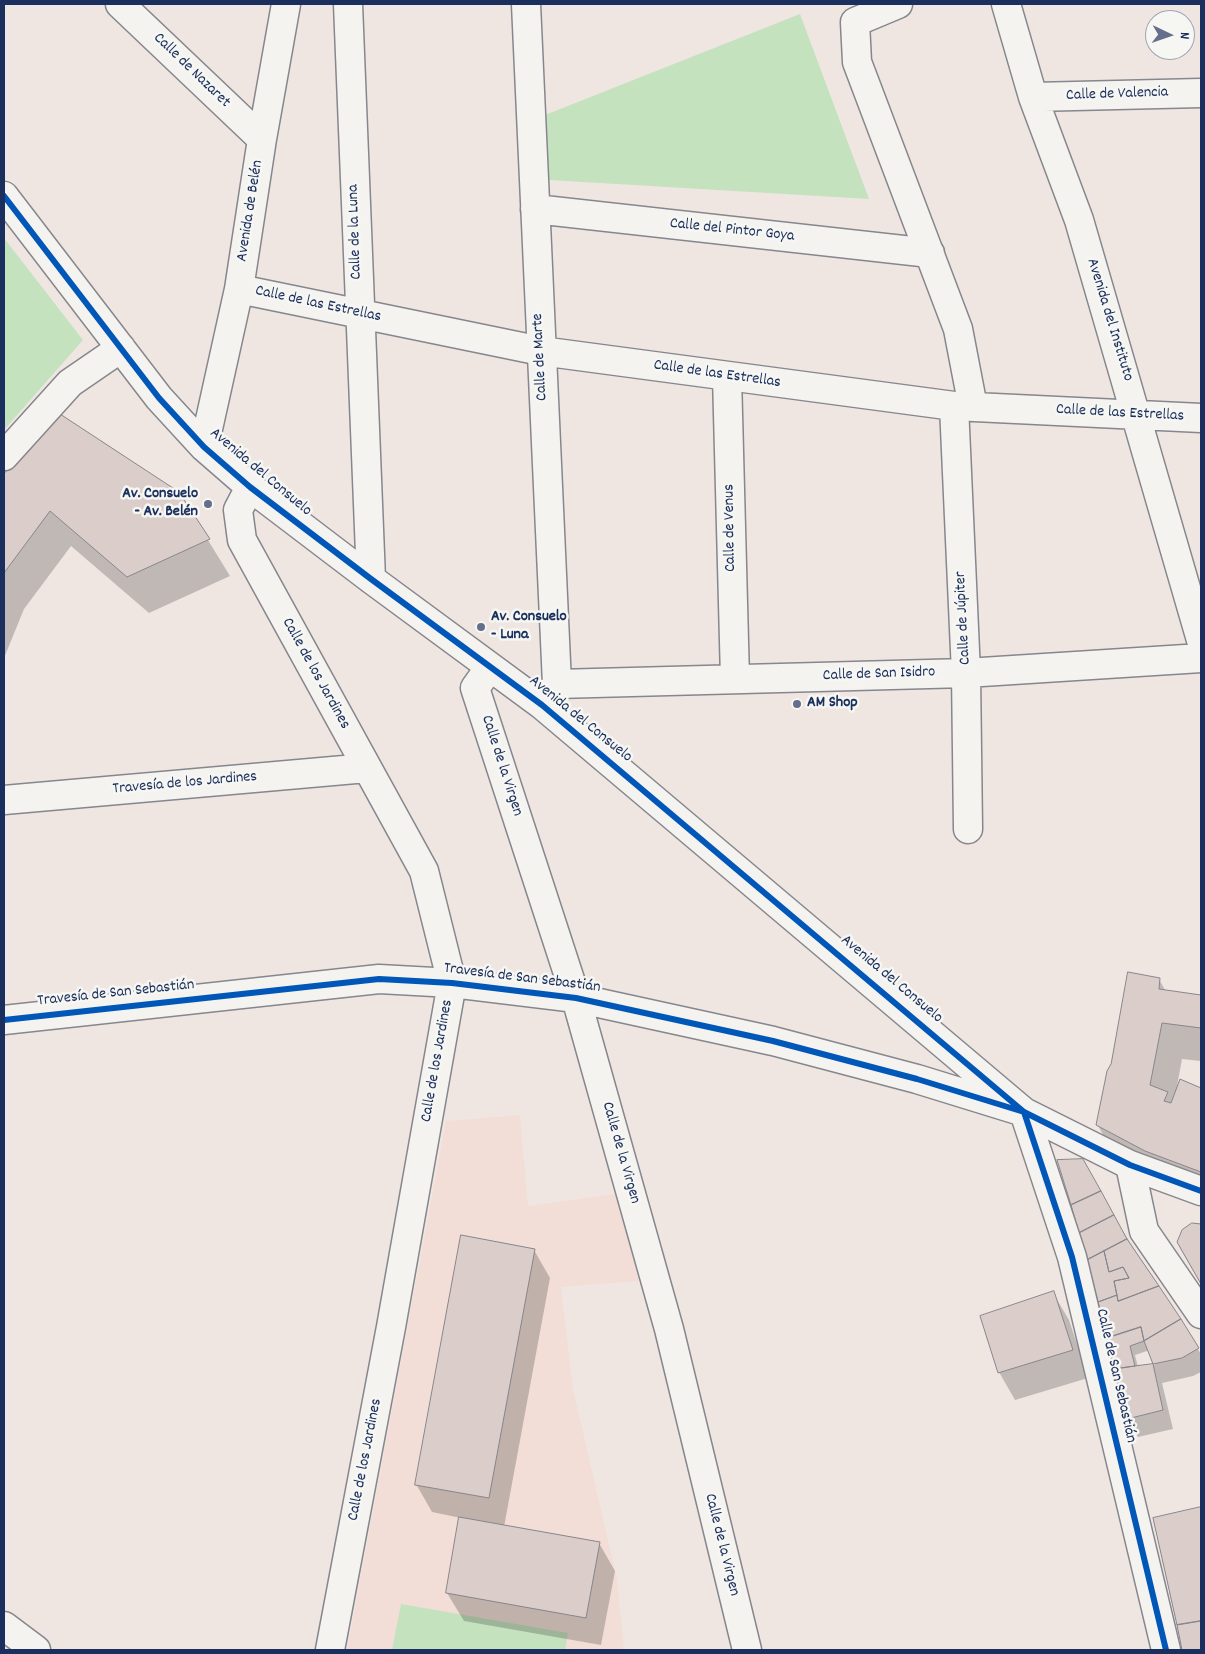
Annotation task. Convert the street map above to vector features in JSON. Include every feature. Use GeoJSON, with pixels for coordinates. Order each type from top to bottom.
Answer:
{"type":"FeatureCollection","features":[{"type":"Feature","properties":{"kind":"street","name":"Calle de Nazaret"},"geometry":{"type":"LineString","coordinates":[[120,4],[262,139]]}},
{"type":"Feature","properties":{"kind":"street","name":"Avenida de Belén"},"geometry":{"type":"LineString","coordinates":[[204,447],[239,288],[262,139],[286,4]]}},
{"type":"Feature","properties":{"kind":"street","name":"Calle de la Luna"},"geometry":{"type":"LineString","coordinates":[[348,4],[370,579]]}},
{"type":"Feature","properties":{"kind":"street","name":"Calle de Marte"},"geometry":{"type":"LineString","coordinates":[[526,4],[541,351],[550,694]]}},
{"type":"Feature","properties":{"kind":"street"},"geometry":{"type":"LineString","coordinates":[[898,4],[855,22],[858,62],[958,329],[964,407]]}},
{"type":"Feature","properties":{"kind":"street","name":"Avenida del Instituto"},"geometry":{"type":"LineString","coordinates":[[1006,4],[1033,97],[1079,220],[1137,414],[1201,640]]}},
{"type":"Feature","properties":{"kind":"street","name":"Calle de Valencia"},"geometry":{"type":"LineString","coordinates":[[1033,97],[1201,93]]}},
{"type":"Feature","properties":{"kind":"street","name":"Avenida del Consuelo"},"geometry":{"type":"LineString","coordinates":[[4,196],[159,398],[204,447],[250,488],[490,667],[550,694],[1024,1112],[1130,1166],[1201,1191]]}},
{"type":"Feature","properties":{"kind":"street","name":"Calle del Pintor Goya"},"geometry":{"type":"LineString","coordinates":[[534,209],[930,253]]}},
{"type":"Feature","properties":{"kind":"street","name":"Calle de las Estrellas"},"geometry":{"type":"LineString","coordinates":[[239,288],[541,351],[964,407],[1201,418]]}},
{"type":"Feature","properties":{"kind":"street"},"geometry":{"type":"LineString","coordinates":[[4,456],[70,383],[121,348]]}},
{"type":"Feature","properties":{"kind":"street","name":"Calle de Venus"},"geometry":{"type":"LineString","coordinates":[[727,376],[735,679]]}},
{"type":"Feature","properties":{"kind":"street","name":"Calle de Júpiter"},"geometry":{"type":"LineString","coordinates":[[964,407],[968,829]]}},
{"type":"Feature","properties":{"kind":"street","name":"Calle de los Jardines"},"geometry":{"type":"LineString","coordinates":[[250,488],[238,510],[242,540],[424,871],[452,982],[389,1336],[330,1650]]}},
{"type":"Feature","properties":{"kind":"street","name":"Calle de San Isidro"},"geometry":{"type":"LineString","coordinates":[[550,694],[735,679],[966,673],[1201,658]]}},
{"type":"Feature","properties":{"kind":"street","name":"Calle de la Virgen"},"geometry":{"type":"LineString","coordinates":[[490,667],[475,688],[576,998],[669,1329],[747,1650]]}},
{"type":"Feature","properties":{"kind":"street","name":"Travesía de los Jardines"},"geometry":{"type":"LineString","coordinates":[[4,800],[367,768]]}},
{"type":"Feature","properties":{"kind":"street","name":"Travesía de San Sebastián"},"geometry":{"type":"LineString","coordinates":[[4,1020],[379,980],[452,982],[576,998],[774,1041],[917,1079],[1024,1112]]}},
{"type":"Feature","properties":{"kind":"street","name":"Calle de San Sebastián"},"geometry":{"type":"LineString","coordinates":[[1024,1112],[1072,1256],[1166,1650]]}},
{"type":"Feature","properties":{"kind":"street"},"geometry":{"type":"LineString","coordinates":[[1130,1166],[1144,1231],[1201,1314]]}},
{"type":"Feature","properties":{"kind":"street"},"geometry":{"type":"LineString","coordinates":[[4,1626],[36,1650]]}},
{"type":"Feature","properties":{"kind":"shaded area"},"geometry":{"type":"Polygon","coordinates":[[[520,1115],[528,1206],[621,1193],[639,1281],[561,1287],[573,1389],[617,1579],[624,1650],[347,1650],[446,1121],[520,1115]]]}},
{"type":"Feature","properties":{"kind":"green space"},"geometry":{"type":"Polygon","coordinates":[[[800,14],[869,199],[549,180],[545,115],[800,14]]]}},
{"type":"Feature","properties":{"kind":"green space"},"geometry":{"type":"Polygon","coordinates":[[[4,238],[83,340],[4,430],[4,238]]]}},
{"type":"Feature","properties":{"kind":"green space"},"geometry":{"type":"Polygon","coordinates":[[[401,1604],[568,1633],[565,1650],[392,1650],[401,1604]]]}},
{"type":"Feature","properties":{"kind":"building"},"geometry":{"type":"Polygon","coordinates":[[[60,414],[179,492],[210,539],[127,577],[50,511],[4,573],[4,474],[60,414]]]}},
{"type":"Feature","properties":{"kind":"building"},"geometry":{"type":"Polygon","coordinates":[[[1128,972],[1160,978],[1159,989],[1201,995],[1201,1028],[1162,1023],[1150,1085],[1168,1092],[1164,1101],[1171,1103],[1180,1079],[1201,1088],[1201,1172],[1145,1151],[1096,1125],[1107,1071],[1111,1064],[1128,972]]]}},
{"type":"Feature","properties":{"kind":"building"},"geometry":{"type":"Polygon","coordinates":[[[1083,1159],[1101,1191],[1071,1205],[1057,1160],[1083,1159]]]}},
{"type":"Feature","properties":{"kind":"building"},"geometry":{"type":"Polygon","coordinates":[[[1101,1191],[1114,1215],[1079,1233],[1071,1205],[1101,1191]]]}},
{"type":"Feature","properties":{"kind":"building"},"geometry":{"type":"Polygon","coordinates":[[[1114,1215],[1127,1239],[1087,1260],[1079,1233],[1114,1215]]]}},
{"type":"Feature","properties":{"kind":"building"},"geometry":{"type":"Polygon","coordinates":[[[1192,1223],[1201,1224],[1201,1284],[1177,1242],[1182,1230],[1192,1223]]]}},
{"type":"Feature","properties":{"kind":"building"},"geometry":{"type":"Polygon","coordinates":[[[461,1235],[535,1249],[489,1498],[415,1485],[461,1235]]]}},
{"type":"Feature","properties":{"kind":"building"},"geometry":{"type":"Polygon","coordinates":[[[1127,1239],[1159,1286],[1118,1301],[1114,1281],[1129,1278],[1123,1267],[1109,1272],[1104,1251],[1127,1239]]]}},
{"type":"Feature","properties":{"kind":"building"},"geometry":{"type":"Polygon","coordinates":[[[1104,1251],[1109,1272],[1123,1267],[1129,1278],[1114,1281],[1117,1295],[1098,1302],[1087,1260],[1104,1251]]]}},
{"type":"Feature","properties":{"kind":"building"},"geometry":{"type":"Polygon","coordinates":[[[1159,1286],[1181,1319],[1144,1341],[1141,1327],[1107,1338],[1098,1302],[1117,1295],[1118,1301],[1159,1286]]]}},
{"type":"Feature","properties":{"kind":"building"},"geometry":{"type":"Polygon","coordinates":[[[1054,1291],[1073,1350],[998,1373],[980,1316],[1054,1291]]]}},
{"type":"Feature","properties":{"kind":"building"},"geometry":{"type":"Polygon","coordinates":[[[1181,1319],[1199,1348],[1182,1358],[1153,1364],[1144,1341],[1181,1319]]]}},
{"type":"Feature","properties":{"kind":"building"},"geometry":{"type":"Polygon","coordinates":[[[1141,1327],[1144,1341],[1130,1346],[1135,1366],[1115,1369],[1107,1338],[1141,1327]]]}},
{"type":"Feature","properties":{"kind":"building"},"geometry":{"type":"Polygon","coordinates":[[[1153,1364],[1163,1410],[1127,1419],[1115,1369],[1153,1364]]]}},
{"type":"Feature","properties":{"kind":"building"},"geometry":{"type":"Polygon","coordinates":[[[1201,1507],[1201,1621],[1177,1625],[1153,1518],[1201,1507]]]}},
{"type":"Feature","properties":{"kind":"building"},"geometry":{"type":"Polygon","coordinates":[[[459,1517],[600,1542],[586,1618],[446,1593],[459,1517]]]}},
{"type":"Feature","properties":{"kind":"building"},"geometry":{"type":"Polygon","coordinates":[[[1201,1621],[1201,1650],[1182,1650],[1177,1625],[1201,1621]]]}},
{"type":"Feature","properties":{"kind":"cycle path"},"geometry":{"type":"LineString","coordinates":[[4,196],[159,398],[204,447],[250,487],[542,705],[1024,1112],[1130,1165],[1201,1191]]}},
{"type":"Feature","properties":{"kind":"cycle path"},"geometry":{"type":"LineString","coordinates":[[4,1020],[379,979],[452,983],[576,998],[773,1041],[917,1079],[1024,1112],[1072,1257],[1166,1650]]}},
{"type":"Feature","properties":{"kind":"place","name":"Av. Consuelo - Av. Belén"},"geometry":{"type":"Point","coordinates":[208,504]}},
{"type":"Feature","properties":{"kind":"place","name":"Av. Consuelo - Luna"},"geometry":{"type":"Point","coordinates":[481,627]}},
{"type":"Feature","properties":{"kind":"place","name":"AM Shop"},"geometry":{"type":"Point","coordinates":[797,704]}}]}
